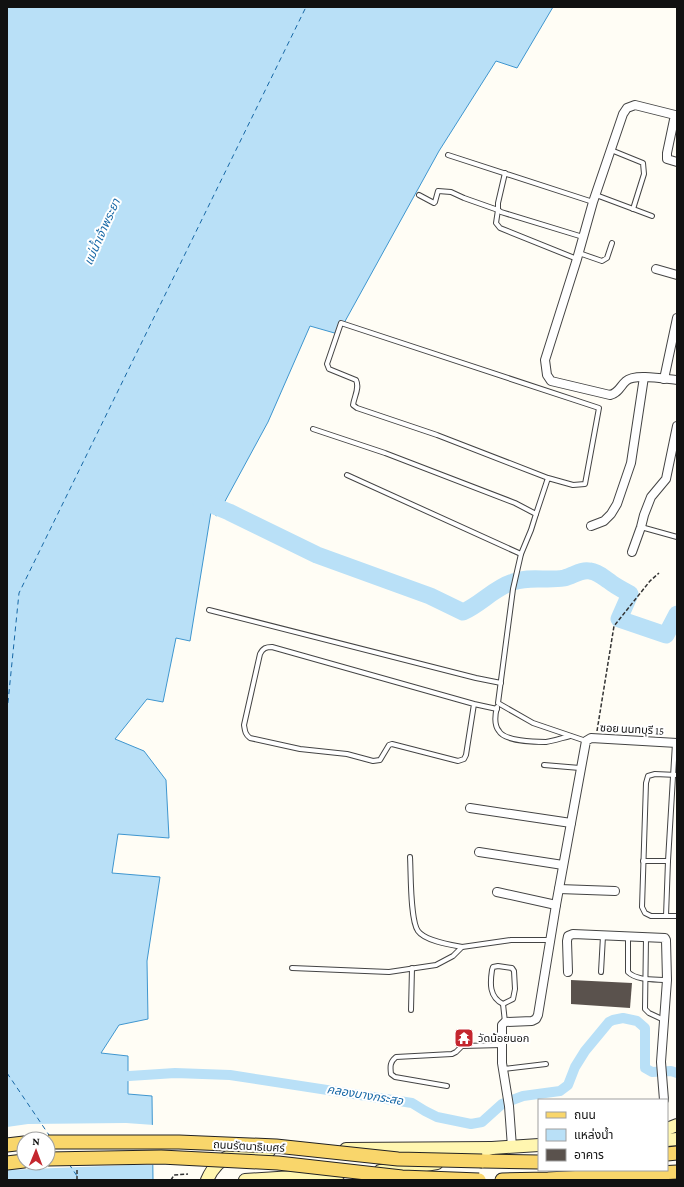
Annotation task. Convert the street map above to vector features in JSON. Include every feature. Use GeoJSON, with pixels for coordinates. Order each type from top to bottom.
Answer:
{"type":"FeatureCollection","features":[{"type":"Feature","properties":{"kind":"main road"},"geometry":{"type":"LineString","coordinates":[[668,1128],[677,1124]]}},
{"type":"Feature","properties":{"kind":"main road","name":"ถนนรัตนาธิเบศร์"},"geometry":{"type":"LineString","coordinates":[[56,1142],[179,1142],[276,1146],[398,1159],[538,1162]]}},
{"type":"Feature","properties":{"kind":"main road"},"geometry":{"type":"LineString","coordinates":[[207,1180],[211,1171],[218,1162],[228,1156],[252,1152],[538,1146]]}},
{"type":"Feature","properties":{"kind":"main road"},"geometry":{"type":"LineString","coordinates":[[245,1180],[414,1167],[454,1160],[492,1148]]}},
{"type":"Feature","properties":{"kind":"main road","name":"ถนนรัตนาธิเบศร์"},"geometry":{"type":"LineString","coordinates":[[56,1160],[161,1157],[278,1163],[402,1177],[479,1180]]}},
{"type":"Feature","properties":{"kind":"main road"},"geometry":{"type":"LineString","coordinates":[[502,1180],[677,1172]]}},
{"type":"Feature","properties":{"kind":"street"},"geometry":{"type":"LineString","coordinates":[[677,162],[667,159],[674,115],[635,105],[627,108],[623,114],[594,199],[578,256],[545,360],[547,375],[551,381],[610,395],[615,394],[626,380],[631,378],[644,377],[677,380]]}},
{"type":"Feature","properties":{"kind":"street"},"geometry":{"type":"LineString","coordinates":[[656,269],[677,276]]}},
{"type":"Feature","properties":{"kind":"street"},"geometry":{"type":"LineString","coordinates":[[664,379],[677,318]]}},
{"type":"Feature","properties":{"kind":"street"},"geometry":{"type":"LineString","coordinates":[[591,526],[604,521],[611,514],[617,504],[630,463],[644,377]]}},
{"type":"Feature","properties":{"kind":"street"},"geometry":{"type":"LineString","coordinates":[[632,552],[651,497],[666,479],[677,426]]}},
{"type":"Feature","properties":{"kind":"street","name":"ซอย นนทบุรี 15"},"geometry":{"type":"LineString","coordinates":[[586,742],[591,738],[676,743]]}},
{"type":"Feature","properties":{"kind":"street"},"geometry":{"type":"LineString","coordinates":[[512,1147],[509,1106],[503,1069],[501,1030],[502,1025],[505,1022],[532,1021],[536,1019],[538,1015],[580,768],[586,742]]}},
{"type":"Feature","properties":{"kind":"street"},"geometry":{"type":"LineString","coordinates":[[470,808],[571,823]]}},
{"type":"Feature","properties":{"kind":"street"},"geometry":{"type":"LineString","coordinates":[[479,852],[563,865]]}},
{"type":"Feature","properties":{"kind":"street"},"geometry":{"type":"LineString","coordinates":[[559,889],[615,891]]}},
{"type":"Feature","properties":{"kind":"street"},"geometry":{"type":"LineString","coordinates":[[497,892],[556,905]]}},
{"type":"Feature","properties":{"kind":"street"},"geometry":{"type":"LineString","coordinates":[[568,972],[567,941],[568,936],[573,934],[665,938],[667,980],[662,1062],[664,1099]]}},
{"type":"Feature","properties":{"kind":"lane"},"geometry":{"type":"LineString","coordinates":[[611,150],[643,163],[644,174],[633,209]]}},
{"type":"Feature","properties":{"kind":"lane"},"geometry":{"type":"LineString","coordinates":[[448,154],[505,173],[633,209],[652,216]]}},
{"type":"Feature","properties":{"kind":"lane"},"geometry":{"type":"LineString","coordinates":[[505,173],[498,203],[496,223],[500,228],[578,256],[602,262],[607,258],[612,243]]}},
{"type":"Feature","properties":{"kind":"lane"},"geometry":{"type":"LineString","coordinates":[[419,196],[434,203],[438,191],[452,192],[502,212],[583,238]]}},
{"type":"Feature","properties":{"kind":"lane"},"geometry":{"type":"LineString","coordinates":[[341,323],[598,408],[584,484],[573,485],[548,478],[437,435],[357,408],[353,405],[358,384],[356,380],[329,368],[327,364],[341,323]]}},
{"type":"Feature","properties":{"kind":"lane"},"geometry":{"type":"LineString","coordinates":[[312,429],[385,453],[515,503],[536,514]]}},
{"type":"Feature","properties":{"kind":"lane"},"geometry":{"type":"LineString","coordinates":[[347,475],[521,554]]}},
{"type":"Feature","properties":{"kind":"lane"},"geometry":{"type":"LineString","coordinates":[[548,478],[516,572],[496,722],[498,731],[503,736],[510,738],[546,742],[570,736]]}},
{"type":"Feature","properties":{"kind":"lane"},"geometry":{"type":"LineString","coordinates":[[641,527],[677,537]]}},
{"type":"Feature","properties":{"kind":"lane"},"geometry":{"type":"LineString","coordinates":[[209,610],[476,678],[501,683]]}},
{"type":"Feature","properties":{"kind":"lane"},"geometry":{"type":"LineString","coordinates":[[474,704],[466,755],[464,759],[458,761],[392,744],[380,760],[373,761],[347,754],[300,749],[250,738],[247,736],[244,726],[260,654],[263,649],[267,647],[272,647],[474,704],[497,709]]}},
{"type":"Feature","properties":{"kind":"lane"},"geometry":{"type":"LineString","coordinates":[[498,703],[533,723],[586,742]]}},
{"type":"Feature","properties":{"kind":"lane"},"geometry":{"type":"LineString","coordinates":[[666,916],[676,743]]}},
{"type":"Feature","properties":{"kind":"lane"},"geometry":{"type":"LineString","coordinates":[[544,765],[580,768]]}},
{"type":"Feature","properties":{"kind":"lane"},"geometry":{"type":"LineString","coordinates":[[675,774],[655,774],[648,776],[646,783],[642,907],[645,913],[651,916],[677,916]]}},
{"type":"Feature","properties":{"kind":"lane"},"geometry":{"type":"LineString","coordinates":[[410,857],[414,917],[418,931],[425,937],[462,947],[511,940],[550,940]]}},
{"type":"Feature","properties":{"kind":"lane"},"geometry":{"type":"LineString","coordinates":[[643,861],[668,861]]}},
{"type":"Feature","properties":{"kind":"lane"},"geometry":{"type":"LineString","coordinates":[[601,972],[603,936]]}},
{"type":"Feature","properties":{"kind":"lane"},"geometry":{"type":"LineString","coordinates":[[628,936],[628,972],[634,976],[645,979],[667,980]]}},
{"type":"Feature","properties":{"kind":"lane"},"geometry":{"type":"LineString","coordinates":[[646,937],[645,1009],[649,1013],[665,1020]]}},
{"type":"Feature","properties":{"kind":"lane"},"geometry":{"type":"LineString","coordinates":[[292,968],[389,972],[436,965],[453,956],[462,947]]}},
{"type":"Feature","properties":{"kind":"lane"},"geometry":{"type":"LineString","coordinates":[[493,967],[508,967],[512,968],[514,971],[513,999],[503,1004],[495,1000],[492,992],[491,975],[493,967]]}},
{"type":"Feature","properties":{"kind":"lane"},"geometry":{"type":"LineString","coordinates":[[411,1010],[412,968]]}},
{"type":"Feature","properties":{"kind":"lane"},"geometry":{"type":"LineString","coordinates":[[503,1004],[505,1022]]}},
{"type":"Feature","properties":{"kind":"lane"},"geometry":{"type":"LineString","coordinates":[[447,1086],[395,1077],[391,1074],[391,1062],[396,1057],[452,1054],[462,1046],[502,1045]]}},
{"type":"Feature","properties":{"kind":"lane"},"geometry":{"type":"LineString","coordinates":[[503,1069],[546,1064]]}},
{"type":"Feature","properties":{"kind":"path"},"geometry":{"type":"LineString","coordinates":[[596,739],[607,661],[614,626],[650,581],[659,573]]}},
{"type":"Feature","properties":{"kind":"path"},"geometry":{"type":"LineString","coordinates":[[171,1180],[174,1175],[188,1174]]}},
{"type":"Feature","properties":{"kind":"water","name":"แม่น้ำเจ้าพระยา"},"geometry":{"type":"Polygon","coordinates":[[[7,7],[553,7],[517,68],[496,61],[439,151],[338,334],[310,326],[268,422],[217,516],[211,512],[190,641],[176,638],[163,702],[147,699],[115,739],[144,751],[166,780],[169,838],[118,834],[112,873],[160,877],[147,961],[148,1019],[119,1025],[101,1053],[128,1056],[128,1094],[152,1096],[153,1180],[7,1180],[7,7]]]}},
{"type":"Feature","properties":{"kind":"pier"},"geometry":{"type":"Polygon","coordinates":[[[126,1123],[154,1125],[155,1165],[56,1168],[56,1131],[16,1131],[16,1170],[7,1170],[7,1127],[28,1124],[126,1123]]]}},
{"type":"Feature","properties":{"kind":"building"},"geometry":{"type":"Polygon","coordinates":[[[571,980],[632,983],[630,1008],[571,1004],[571,980]]]}},
{"type":"Feature","properties":{"kind":"waterway"},"geometry":{"type":"LineString","coordinates":[[200,500],[229,512],[317,555],[430,596],[463,612],[470,609],[500,588],[519,580],[564,578],[587,571],[598,574],[630,594],[619,619],[666,635],[677,614]]}},
{"type":"Feature","properties":{"kind":"waterway","name":"คลองบางกระสอ"},"geometry":{"type":"LineString","coordinates":[[114,1077],[175,1073],[230,1075],[412,1103],[437,1117],[471,1124],[482,1122],[502,1104],[523,1096],[560,1091],[568,1085],[575,1067],[585,1051],[609,1022],[623,1018],[637,1021],[645,1028],[645,1068],[652,1072],[671,1071],[677,1073]]}},
{"type":"Feature","properties":{"kind":"ferry route"},"geometry":{"type":"LineString","coordinates":[[7,712],[19,593],[306,7]]}},
{"type":"Feature","properties":{"kind":"ferry route"},"geometry":{"type":"LineString","coordinates":[[7,1073],[46,1131]]}},
{"type":"Feature","properties":{"kind":"ferry route"},"geometry":{"type":"LineString","coordinates":[[69,1164],[77,1176],[77,1180]]}},
{"type":"Feature","properties":{"kind":"place","name":"วัดน้อยนอก"},"geometry":{"type":"Point","coordinates":[464,1038]}}]}
